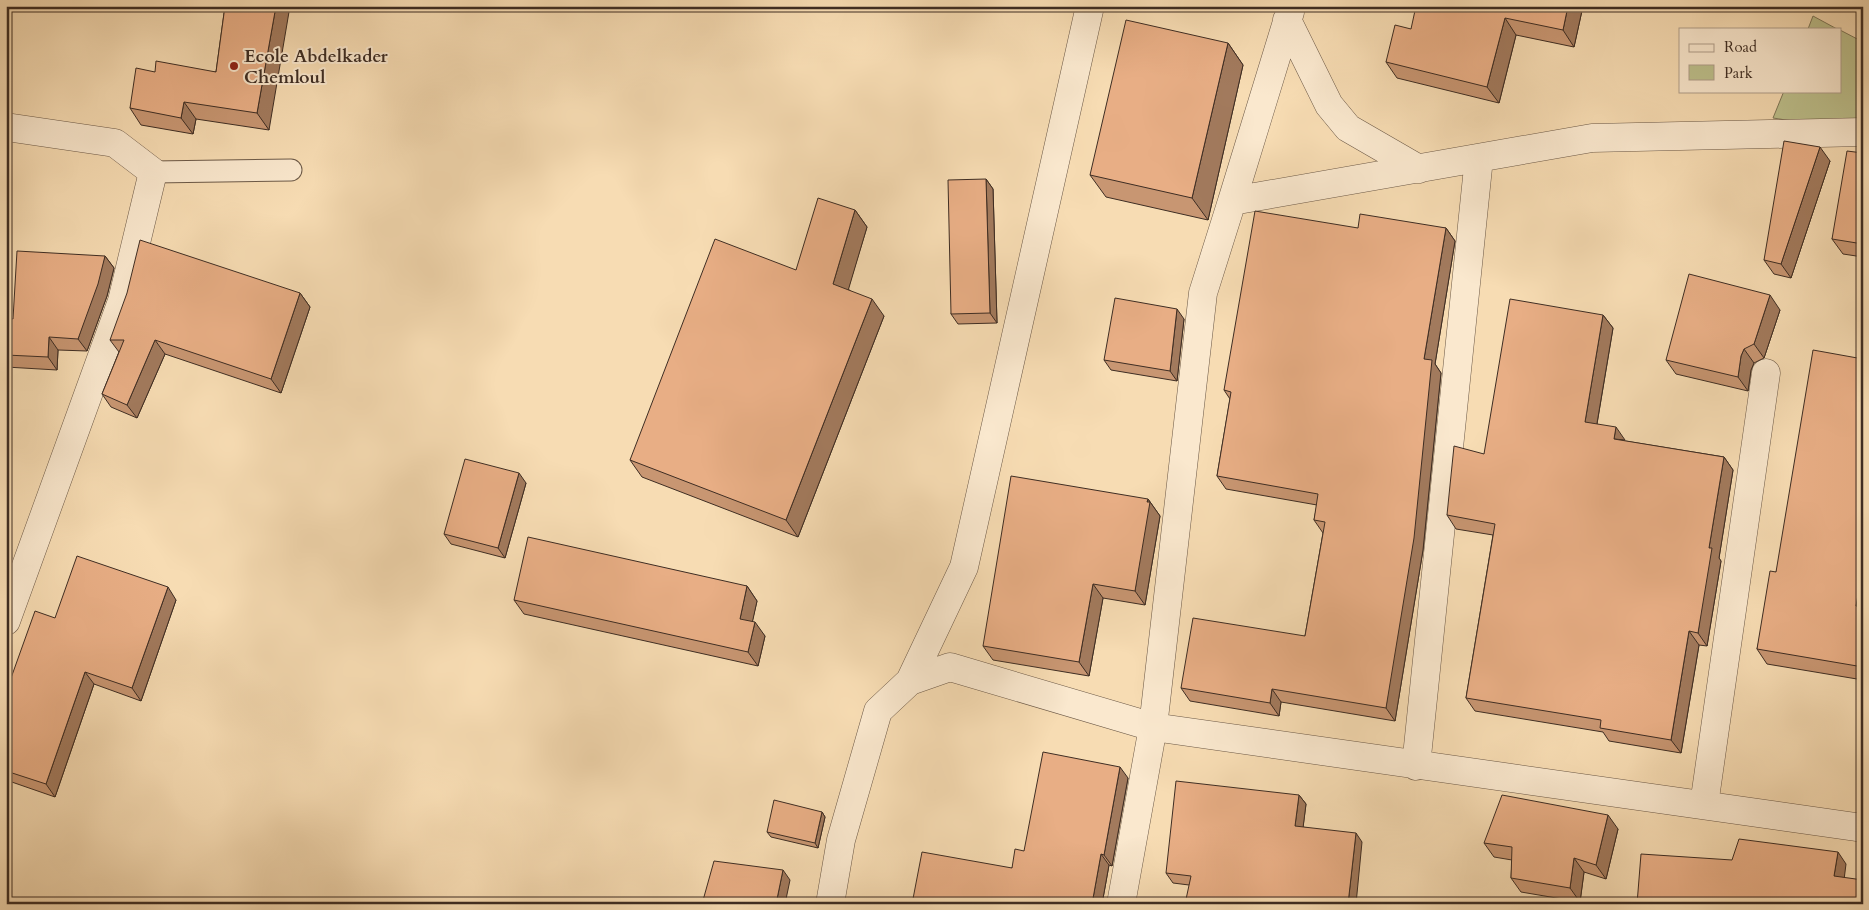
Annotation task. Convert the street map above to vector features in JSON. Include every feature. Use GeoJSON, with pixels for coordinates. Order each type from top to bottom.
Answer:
{"type":"FeatureCollection","features":[{"type":"Feature","properties":{"kind":"street"},"geometry":{"type":"LineString","coordinates":[[830,904],[841,840],[878,711],[910,681],[964,568],[1090,6]]}},
{"type":"Feature","properties":{"kind":"street"},"geometry":{"type":"LineString","coordinates":[[1290,13],[1329,105],[1348,128],[1419,169]]}},
{"type":"Feature","properties":{"kind":"street"},"geometry":{"type":"LineString","coordinates":[[1121,904],[1153,728],[1203,293],[1290,13]]}},
{"type":"Feature","properties":{"kind":"street"},"geometry":{"type":"LineString","coordinates":[[6,127],[115,143],[152,172],[122,301],[6,620]]}},
{"type":"Feature","properties":{"kind":"street"},"geometry":{"type":"LineString","coordinates":[[1232,202],[1592,138],[1863,132]]}},
{"type":"Feature","properties":{"kind":"street"},"geometry":{"type":"LineString","coordinates":[[1416,766],[1479,158]]}},
{"type":"Feature","properties":{"kind":"street"},"geometry":{"type":"LineString","coordinates":[[1704,805],[1766,373]]}},
{"type":"Feature","properties":{"kind":"street"},"geometry":{"type":"LineString","coordinates":[[910,681],[950,667],[1153,728],[1863,828]]}},
{"type":"Feature","properties":{"kind":"lane"},"geometry":{"type":"LineString","coordinates":[[152,172],[291,170]]}},
{"type":"Feature","properties":{"kind":"green space"},"geometry":{"type":"Polygon","coordinates":[[[1813,16],[1835,28],[1808,28],[1813,16]]]}},
{"type":"Feature","properties":{"kind":"green space"},"geometry":{"type":"Polygon","coordinates":[[[1842,31],[1863,42],[1863,132],[1773,118],[1784,92],[1842,92],[1842,31]]]}},
{"type":"Feature","properties":{"kind":"building"},"geometry":{"type":"Polygon","coordinates":[[[225,6],[276,6],[257,113],[184,102],[181,118],[130,108],[136,68],[155,72],[156,61],[216,72],[225,6]]]}},
{"type":"Feature","properties":{"kind":"building"},"geometry":{"type":"Polygon","coordinates":[[[1416,6],[1568,6],[1563,30],[1505,18],[1487,87],[1386,62],[1395,25],[1411,29],[1416,6]]]}},
{"type":"Feature","properties":{"kind":"building"},"geometry":{"type":"Polygon","coordinates":[[[1126,20],[1228,43],[1192,198],[1090,175],[1126,20]]]}},
{"type":"Feature","properties":{"kind":"building"},"geometry":{"type":"Polygon","coordinates":[[[1784,141],[1820,147],[1781,264],[1764,260],[1784,141]]]}},
{"type":"Feature","properties":{"kind":"building"},"geometry":{"type":"Polygon","coordinates":[[[1847,151],[1863,153],[1863,244],[1832,239],[1847,151]]]}},
{"type":"Feature","properties":{"kind":"building"},"geometry":{"type":"Polygon","coordinates":[[[986,179],[990,313],[951,314],[948,180],[986,179]]]}},
{"type":"Feature","properties":{"kind":"building"},"geometry":{"type":"Polygon","coordinates":[[[818,198],[855,210],[833,284],[872,299],[786,520],[630,460],[715,239],[796,270],[818,198]]]}},
{"type":"Feature","properties":{"kind":"building"},"geometry":{"type":"Polygon","coordinates":[[[1255,211],[1358,228],[1360,214],[1446,228],[1424,359],[1432,360],[1414,538],[1386,708],[1272,689],[1270,703],[1181,688],[1193,618],[1305,636],[1325,522],[1314,520],[1318,494],[1217,476],[1231,392],[1224,390],[1255,211]]]}},
{"type":"Feature","properties":{"kind":"building"},"geometry":{"type":"Polygon","coordinates":[[[140,240],[300,293],[271,379],[155,340],[127,405],[102,394],[124,340],[110,340],[127,293],[140,240]]]}},
{"type":"Feature","properties":{"kind":"building"},"geometry":{"type":"Polygon","coordinates":[[[17,251],[105,256],[98,284],[78,339],[49,337],[48,357],[6,355],[6,318],[13,319],[17,251]]]}},
{"type":"Feature","properties":{"kind":"building"},"geometry":{"type":"Polygon","coordinates":[[[1689,274],[1770,295],[1754,344],[1744,349],[1741,356],[1738,377],[1666,360],[1689,274]]]}},
{"type":"Feature","properties":{"kind":"building"},"geometry":{"type":"Polygon","coordinates":[[[1115,298],[1177,309],[1170,371],[1104,360],[1115,298]]]}},
{"type":"Feature","properties":{"kind":"building"},"geometry":{"type":"Polygon","coordinates":[[[1510,299],[1603,315],[1585,422],[1616,427],[1614,439],[1724,457],[1709,548],[1712,548],[1698,633],[1689,631],[1671,740],[1600,728],[1601,720],[1466,698],[1495,524],[1447,515],[1454,446],[1484,454],[1510,299]]]}},
{"type":"Feature","properties":{"kind":"building"},"geometry":{"type":"Polygon","coordinates":[[[1813,350],[1863,359],[1863,567],[1856,606],[1863,607],[1863,667],[1757,649],[1770,571],[1776,572],[1813,350]]]}},
{"type":"Feature","properties":{"kind":"building"},"geometry":{"type":"Polygon","coordinates":[[[465,459],[519,473],[498,548],[444,534],[465,459]]]}},
{"type":"Feature","properties":{"kind":"building"},"geometry":{"type":"Polygon","coordinates":[[[1011,476],[1148,499],[1147,502],[1150,502],[1135,591],[1093,584],[1079,662],[983,646],[1011,476]]]}},
{"type":"Feature","properties":{"kind":"building"},"geometry":{"type":"Polygon","coordinates":[[[528,537],[747,586],[740,619],[755,622],[748,652],[514,600],[528,537]]]}},
{"type":"Feature","properties":{"kind":"building"},"geometry":{"type":"Polygon","coordinates":[[[77,556],[168,587],[132,688],[85,672],[46,784],[6,771],[6,692],[35,611],[55,618],[77,556]]]}},
{"type":"Feature","properties":{"kind":"building"},"geometry":{"type":"Polygon","coordinates":[[[1043,752],[1120,767],[1104,855],[1101,854],[1092,904],[912,904],[922,852],[1012,868],[1015,849],[1024,851],[1043,752]]]}},
{"type":"Feature","properties":{"kind":"building"},"geometry":{"type":"Polygon","coordinates":[[[1176,781],[1299,795],[1295,826],[1356,833],[1348,904],[1185,904],[1191,876],[1166,873],[1176,781]]]}},
{"type":"Feature","properties":{"kind":"building"},"geometry":{"type":"Polygon","coordinates":[[[1502,795],[1608,815],[1596,865],[1574,858],[1570,888],[1511,878],[1512,847],[1484,843],[1502,795]]]}},
{"type":"Feature","properties":{"kind":"building"},"geometry":{"type":"Polygon","coordinates":[[[774,800],[822,812],[815,843],[767,832],[774,800]]]}},
{"type":"Feature","properties":{"kind":"building"},"geometry":{"type":"Polygon","coordinates":[[[1739,839],[1838,852],[1834,876],[1863,880],[1863,904],[1637,904],[1641,854],[1732,860],[1739,839]]]}},
{"type":"Feature","properties":{"kind":"building"},"geometry":{"type":"Polygon","coordinates":[[[714,861],[783,870],[776,904],[702,904],[714,861]]]}},
{"type":"Feature","properties":{"kind":"place","name":"Ecole Abdelkader Chemloul"},"geometry":{"type":"Point","coordinates":[234,66]}}]}
